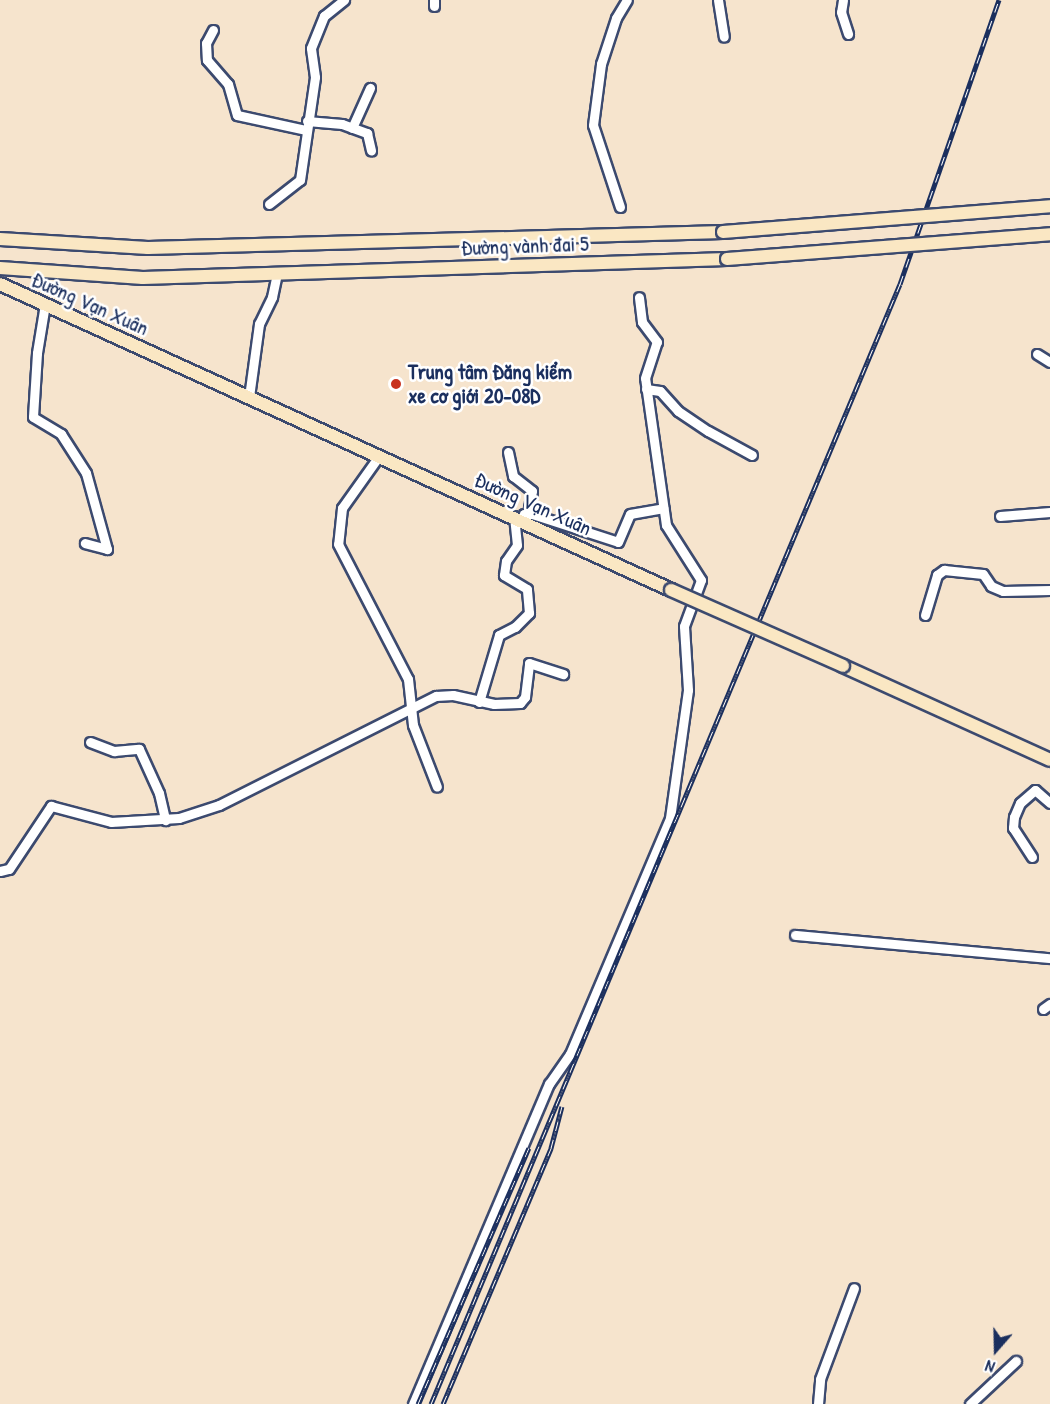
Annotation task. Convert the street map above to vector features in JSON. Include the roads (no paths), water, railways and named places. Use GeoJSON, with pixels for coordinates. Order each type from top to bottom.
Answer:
{"type":"FeatureCollection","features":[{"type":"Feature","properties":{"kind":"main road","name":"Đường vành đai 5"},"geometry":{"type":"LineString","coordinates":[[0,240],[148,248],[723,232],[1050,206]]}},
{"type":"Feature","properties":{"kind":"main road","name":"Đường vành đai 5"},"geometry":{"type":"LineString","coordinates":[[0,268],[143,278],[727,259],[1050,234]]}},
{"type":"Feature","properties":{"kind":"main road","name":"Đường Vạn Xuân"},"geometry":{"type":"LineString","coordinates":[[0,284],[379,456],[522,515],[671,590],[1050,760]]}},
{"type":"Feature","properties":{"kind":"street"},"geometry":{"type":"LineString","coordinates":[[269,204],[300,180],[315,77],[310,48],[324,16],[344,0]]}},
{"type":"Feature","properties":{"kind":"street"},"geometry":{"type":"LineString","coordinates":[[620,207],[593,125],[601,64],[616,18],[627,0]]}},
{"type":"Feature","properties":{"kind":"street"},"geometry":{"type":"LineString","coordinates":[[718,0],[724,38]]}},
{"type":"Feature","properties":{"kind":"street"},"geometry":{"type":"LineString","coordinates":[[843,0],[841,12],[848,34]]}},
{"type":"Feature","properties":{"kind":"street"},"geometry":{"type":"LineString","coordinates":[[213,30],[206,44],[207,60],[228,84],[237,115],[307,125],[352,128],[367,133],[371,151]]}},
{"type":"Feature","properties":{"kind":"street"},"geometry":{"type":"LineString","coordinates":[[352,128],[370,87]]}},
{"type":"Feature","properties":{"kind":"street"},"geometry":{"type":"LineString","coordinates":[[249,397],[259,324],[272,297],[276,278]]}},
{"type":"Feature","properties":{"kind":"street"},"geometry":{"type":"LineString","coordinates":[[413,1404],[549,1084],[570,1054],[670,818],[688,690],[684,626],[701,580],[669,533],[663,508],[645,373],[657,342],[642,322],[639,297]]}},
{"type":"Feature","properties":{"kind":"street"},"geometry":{"type":"LineString","coordinates":[[45,304],[36,353],[33,417],[61,434],[86,473],[106,549],[85,543]]}},
{"type":"Feature","properties":{"kind":"street"},"geometry":{"type":"LineString","coordinates":[[1037,354],[1050,362]]}},
{"type":"Feature","properties":{"kind":"street"},"geometry":{"type":"LineString","coordinates":[[646,389],[660,392],[708,431],[752,455]]}},
{"type":"Feature","properties":{"kind":"street"},"geometry":{"type":"LineString","coordinates":[[479,702],[499,635],[515,627],[529,613],[527,589],[504,575],[506,561],[517,545],[522,515],[532,491],[513,476],[508,452]]}},
{"type":"Feature","properties":{"kind":"street"},"geometry":{"type":"LineString","coordinates":[[379,456],[342,508],[338,544],[408,679],[413,725],[437,787]]}},
{"type":"Feature","properties":{"kind":"street"},"geometry":{"type":"LineString","coordinates":[[522,515],[618,542],[630,514],[663,508]]}},
{"type":"Feature","properties":{"kind":"street"},"geometry":{"type":"LineString","coordinates":[[1000,516],[1050,512]]}},
{"type":"Feature","properties":{"kind":"street"},"geometry":{"type":"LineString","coordinates":[[925,615],[938,575],[944,570],[983,574],[992,586],[1003,591],[1050,590]]}},
{"type":"Feature","properties":{"kind":"street"},"geometry":{"type":"LineString","coordinates":[[0,871],[9,869],[51,806],[98,820],[165,820],[219,805],[411,706],[444,694],[479,702],[523,702],[529,663],[563,674]]}},
{"type":"Feature","properties":{"kind":"street"},"geometry":{"type":"LineString","coordinates":[[90,742],[114,751],[139,749],[159,793],[165,820]]}},
{"type":"Feature","properties":{"kind":"street"},"geometry":{"type":"LineString","coordinates":[[1032,857],[1013,828],[1014,817],[1020,803],[1035,790],[1050,803]]}},
{"type":"Feature","properties":{"kind":"street"},"geometry":{"type":"LineString","coordinates":[[795,935],[1050,958]]}},
{"type":"Feature","properties":{"kind":"street"},"geometry":{"type":"LineString","coordinates":[[818,1404],[820,1379],[854,1288]]}},
{"type":"Feature","properties":{"kind":"street"},"geometry":{"type":"LineString","coordinates":[[970,1404],[1017,1361]]}},
{"type":"Feature","properties":{"kind":"railway"},"geometry":{"type":"LineString","coordinates":[[431,1404],[900,284],[999,0]]}},
{"type":"Feature","properties":{"kind":"railway"},"geometry":{"type":"LineString","coordinates":[[443,1404],[551,1148],[562,1106]]}},
{"type":"Feature","properties":{"kind":"railway"},"geometry":{"type":"LineString","coordinates":[[418,1404],[529,1148]]}},
{"type":"Feature","properties":{"kind":"place","name":"Trung tâm Đăng kiểm xe cơ giới 20-08D"},"geometry":{"type":"Point","coordinates":[396,384]}}]}
